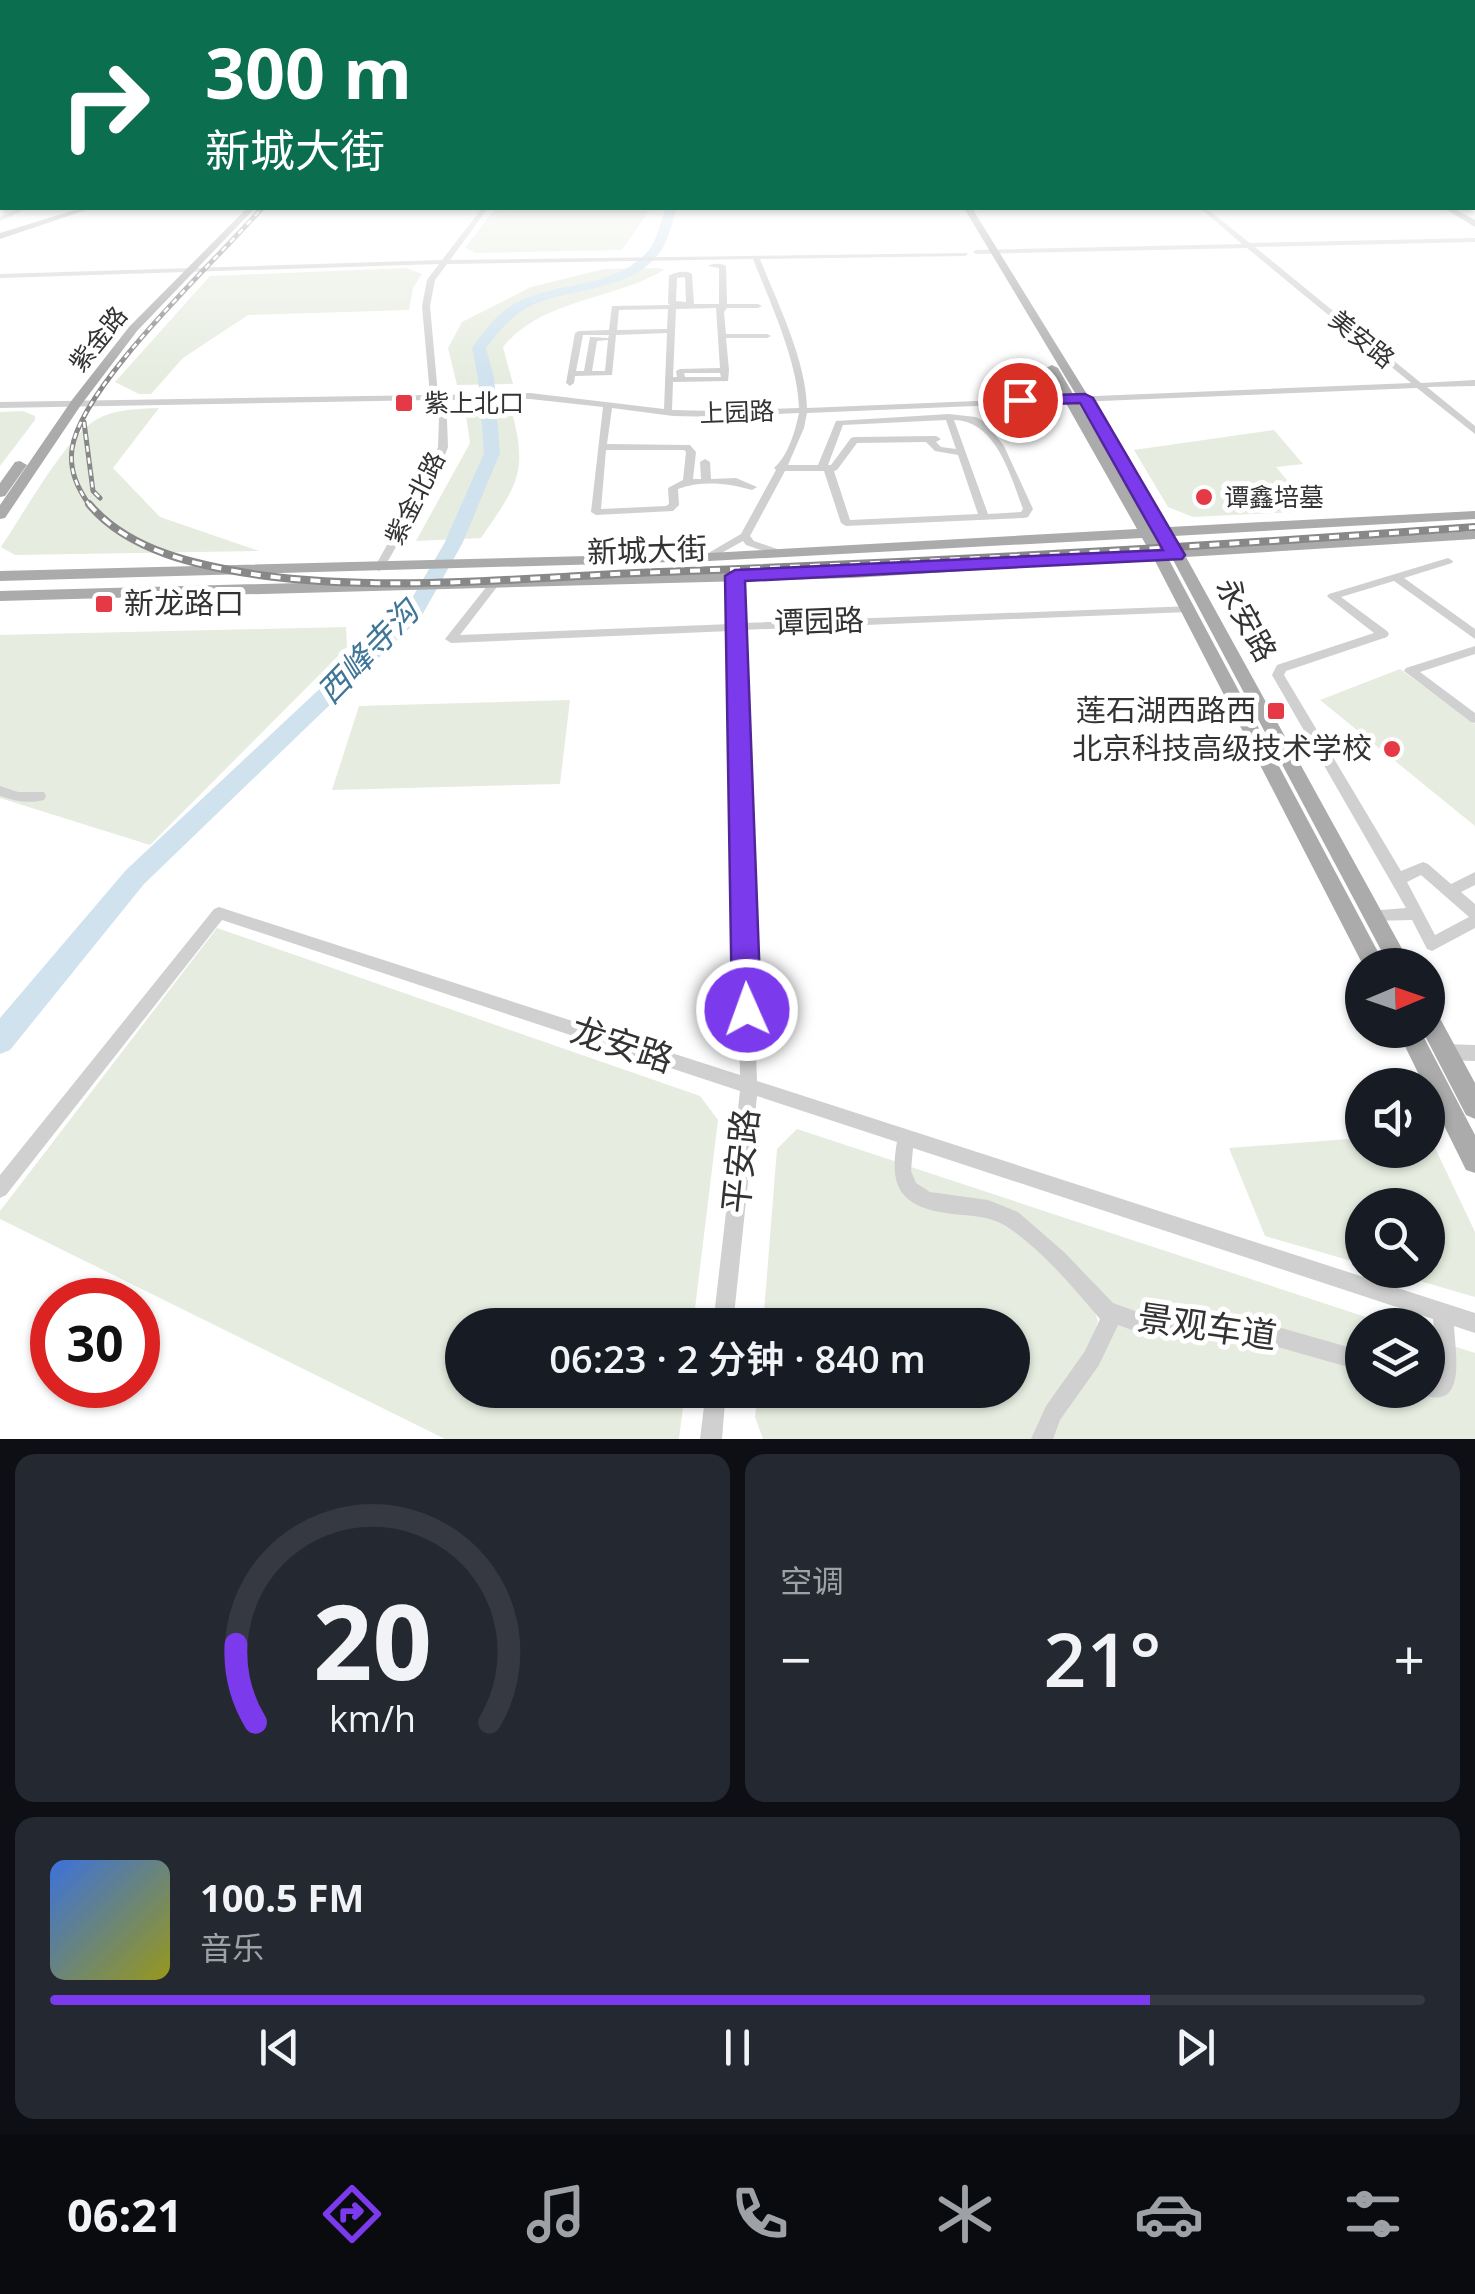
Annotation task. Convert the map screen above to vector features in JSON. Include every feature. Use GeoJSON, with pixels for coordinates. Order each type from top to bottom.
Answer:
{"type":"FeatureCollection","features":[{"type":"Feature","properties":{"kind":"main road","name":"紫金路"},"geometry":{"type":"LineString","coordinates":[[0,493],[71,403],[206,247]]}},
{"type":"Feature","properties":{"kind":"main road","name":"紫金路"},"geometry":{"type":"LineString","coordinates":[[184,271],[209,247]]}},
{"type":"Feature","properties":{"kind":"main road","name":"永安路"},"geometry":{"type":"LineString","coordinates":[[982,247],[1077,398],[1391,948]]}},
{"type":"Feature","properties":{"kind":"main road","name":"永安路"},"geometry":{"type":"LineString","coordinates":[[984,247],[986,253]]}},
{"type":"Feature","properties":{"kind":"main road","name":"紫金路"},"geometry":{"type":"LineString","coordinates":[[0,515],[71,403]]}},
{"type":"Feature","properties":{"kind":"main road","name":"新城大街"},"geometry":{"type":"LineString","coordinates":[[4,578],[710,557],[1475,515]]}},
{"type":"Feature","properties":{"kind":"main road","name":"新城大街"},"geometry":{"type":"LineString","coordinates":[[0,596],[735,576],[1168,556],[1475,535]]}},
{"type":"Feature","properties":{"kind":"main road","name":"永安路"},"geometry":{"type":"LineString","coordinates":[[1168,556],[1188,608],[1365,948]]}},
{"type":"Feature","properties":{"kind":"main road"},"geometry":{"type":"LineString","coordinates":[[1418,1048],[1475,1162]]}},
{"type":"Feature","properties":{"kind":"main road"},"geometry":{"type":"LineString","coordinates":[[1444,1048],[1475,1106]]}},
{"type":"Feature","properties":{"kind":"street","name":"紫金北路"},"geometry":{"type":"LineString","coordinates":[[379,568],[444,447],[442,420],[434,396],[426,303],[431,280],[456,247]]}},
{"type":"Feature","properties":{"kind":"street"},"geometry":{"type":"LineString","coordinates":[[986,253],[1241,247]]}},
{"type":"Feature","properties":{"kind":"street","name":"美安路"},"geometry":{"type":"LineString","coordinates":[[1248,247],[1475,431]]}},
{"type":"Feature","properties":{"kind":"street"},"geometry":{"type":"LineString","coordinates":[[0,276],[444,262],[965,254]]}},
{"type":"Feature","properties":{"kind":"street"},"geometry":{"type":"LineString","coordinates":[[710,557],[746,536],[804,410],[800,386],[756,258]]}},
{"type":"Feature","properties":{"kind":"street"},"geometry":{"type":"LineString","coordinates":[[668,412],[680,371],[724,370],[723,266],[693,267],[688,274],[692,305]]}},
{"type":"Feature","properties":{"kind":"street"},"geometry":{"type":"LineString","coordinates":[[688,274],[673,276],[672,303],[725,308],[758,306]]}},
{"type":"Feature","properties":{"kind":"street"},"geometry":{"type":"LineString","coordinates":[[612,336],[579,333],[571,379],[609,373],[615,308],[692,305]]}},
{"type":"Feature","properties":{"kind":"street"},"geometry":{"type":"LineString","coordinates":[[672,307],[675,380]]}},
{"type":"Feature","properties":{"kind":"street"},"geometry":{"type":"LineString","coordinates":[[588,374],[593,339],[671,332]]}},
{"type":"Feature","properties":{"kind":"street"},"geometry":{"type":"LineString","coordinates":[[724,336],[766,336]]}},
{"type":"Feature","properties":{"kind":"street","name":"上园路"},"geometry":{"type":"LineString","coordinates":[[0,405],[523,396],[668,412],[804,410],[1475,382]]}},
{"type":"Feature","properties":{"kind":"street"},"geometry":{"type":"LineString","coordinates":[[596,512],[608,404]]}},
{"type":"Feature","properties":{"kind":"street"},"geometry":{"type":"LineString","coordinates":[[948,417],[984,516]]}},
{"type":"Feature","properties":{"kind":"street"},"geometry":{"type":"LineString","coordinates":[[948,417],[970,417],[978,422],[1009,460],[1028,509],[1024,516],[846,522],[842,518],[825,468],[838,423],[948,417]]}},
{"type":"Feature","properties":{"kind":"street"},"geometry":{"type":"LineString","coordinates":[[779,468],[834,468],[854,440],[932,439],[938,448],[960,453]]}},
{"type":"Feature","properties":{"kind":"street"},"geometry":{"type":"LineString","coordinates":[[602,447],[688,447],[688,482]]}},
{"type":"Feature","properties":{"kind":"street"},"geometry":{"type":"LineString","coordinates":[[705,462],[706,481]]}},
{"type":"Feature","properties":{"kind":"street"},"geometry":{"type":"LineString","coordinates":[[584,518],[596,512],[669,509],[674,505],[674,488],[688,482],[736,481],[752,487]]}},
{"type":"Feature","properties":{"kind":"street"},"geometry":{"type":"LineString","coordinates":[[746,536],[750,543],[779,553]]}},
{"type":"Feature","properties":{"kind":"street"},"geometry":{"type":"LineString","coordinates":[[1373,915],[1419,914],[1278,675],[1281,668],[1383,634],[1333,596],[1448,561]]}},
{"type":"Feature","properties":{"kind":"street","name":"平安路"},"geometry":{"type":"LineString","coordinates":[[725,1308],[749,1087],[735,576]]}},
{"type":"Feature","properties":{"kind":"street"},"geometry":{"type":"LineString","coordinates":[[1396,577],[1475,635]]}},
{"type":"Feature","properties":{"kind":"street","name":"谭园路"},"geometry":{"type":"LineString","coordinates":[[495,583],[451,639],[1188,608]]}},
{"type":"Feature","properties":{"kind":"street"},"geometry":{"type":"LineString","coordinates":[[1475,650],[1410,671],[1475,719]]}},
{"type":"Feature","properties":{"kind":"street"},"geometry":{"type":"LineString","coordinates":[[0,791],[18,797],[39,796]]}},
{"type":"Feature","properties":{"kind":"street"},"geometry":{"type":"LineString","coordinates":[[1398,878],[1423,868],[1475,914]]}},
{"type":"Feature","properties":{"kind":"street"},"geometry":{"type":"LineString","coordinates":[[1450,891],[1475,878]]}},
{"type":"Feature","properties":{"kind":"street","name":"龙安路"},"geometry":{"type":"LineString","coordinates":[[0,1189],[219,913],[1429,1308]]}},
{"type":"Feature","properties":{"kind":"street"},"geometry":{"type":"LineString","coordinates":[[1414,914],[1432,944],[1475,921]]}},
{"type":"Feature","properties":{"kind":"street"},"geometry":{"type":"LineString","coordinates":[[1434,1048],[1475,1053]]}},
{"type":"Feature","properties":{"kind":"street","name":"景观车道"},"geometry":{"type":"LineString","coordinates":[[906,1138],[903,1173],[913,1192],[934,1202],[996,1211],[1018,1223],[1111,1316]]}},
{"type":"Feature","properties":{"kind":"street","name":"景观车道"},"geometry":{"type":"LineString","coordinates":[[1042,1439],[1053,1413],[1092,1358],[1115,1313],[1152,1326],[1195,1324],[1256,1331],[1345,1356]]}},
{"type":"Feature","properties":{"kind":"street","name":"龙安路"},"geometry":{"type":"LineString","coordinates":[[1445,1313],[1475,1323]]}},
{"type":"Feature","properties":{"kind":"street"},"geometry":{"type":"LineString","coordinates":[[1445,1346],[1445,1379]]}},
{"type":"Feature","properties":{"kind":"street"},"geometry":{"type":"LineString","coordinates":[[710,1439],[714,1408]]}},
{"type":"Feature","properties":{"kind":"shaded area"},"geometry":{"type":"Polygon","coordinates":[[[466,247],[624,247],[476,253],[466,247]]]}},
{"type":"Feature","properties":{"kind":"shaded area"},"geometry":{"type":"Polygon","coordinates":[[[406,268],[422,274],[413,288],[409,310],[248,315],[183,358],[151,394],[139,394],[115,382],[210,276],[406,268]]]}},
{"type":"Feature","properties":{"kind":"shaded area"},"geometry":{"type":"Polygon","coordinates":[[[604,269],[664,270],[557,309],[519,331],[503,347],[513,384],[457,385],[448,348],[462,322],[531,287],[604,269]]]}},
{"type":"Feature","properties":{"kind":"shaded area"},"geometry":{"type":"Polygon","coordinates":[[[159,408],[113,468],[160,517],[259,551],[15,555],[1,547],[55,464],[90,424],[114,413],[159,408]]]}},
{"type":"Feature","properties":{"kind":"shaded area"},"geometry":{"type":"Polygon","coordinates":[[[465,409],[511,409],[519,449],[516,478],[481,538],[416,541],[470,443],[465,409]]]}},
{"type":"Feature","properties":{"kind":"shaded area"},"geometry":{"type":"Polygon","coordinates":[[[23,411],[35,416],[35,420],[0,466],[0,412],[23,411]]]}},
{"type":"Feature","properties":{"kind":"shaded area"},"geometry":{"type":"Polygon","coordinates":[[[1274,430],[1303,464],[1276,467],[1313,511],[1193,517],[1168,507],[1134,450],[1274,430]]]}},
{"type":"Feature","properties":{"kind":"shaded area"},"geometry":{"type":"Polygon","coordinates":[[[346,627],[347,647],[150,845],[0,798],[0,635],[346,627]]]}},
{"type":"Feature","properties":{"kind":"shaded area"},"geometry":{"type":"Polygon","coordinates":[[[1400,669],[1475,724],[1475,826],[1320,700],[1400,669]]]}},
{"type":"Feature","properties":{"kind":"shaded area"},"geometry":{"type":"Polygon","coordinates":[[[570,700],[560,784],[332,790],[359,706],[570,700]]]}},
{"type":"Feature","properties":{"kind":"shaded area"},"geometry":{"type":"Polygon","coordinates":[[[217,928],[700,1096],[718,1120],[695,1308],[445,1308],[445,1408],[683,1408],[679,1439],[445,1439],[160,1298],[160,1278],[119,1278],[0,1219],[0,1211],[217,928]]]}},
{"type":"Feature","properties":{"kind":"shaded area"},"geometry":{"type":"Polygon","coordinates":[[[797,1129],[897,1162],[900,1181],[1023,1230],[1092,1304],[1098,1321],[1089,1347],[1048,1404],[1033,1439],[763,1439],[756,1408],[1030,1408],[1030,1308],[764,1308],[777,1149],[797,1129]]]}},
{"type":"Feature","properties":{"kind":"shaded area"},"geometry":{"type":"Polygon","coordinates":[[[1345,1139],[1345,1168],[1445,1168],[1475,1232],[1475,1297],[1444,1288],[1445,1188],[1345,1188],[1345,1259],[1265,1236],[1229,1148],[1345,1139]]]}},
{"type":"Feature","properties":{"kind":"shaded area"},"geometry":{"type":"Polygon","coordinates":[[[908,1166],[1345,1310],[1345,1351],[1323,1343],[1164,1324],[1122,1313],[1041,1242],[954,1200],[913,1186],[908,1166]]]}},
{"type":"Feature","properties":{"kind":"shaded area"},"geometry":{"type":"Polygon","coordinates":[[[1117,1318],[1325,1351],[1345,1359],[1345,1408],[1445,1408],[1445,1363],[1450,1345],[1475,1353],[1475,1439],[1051,1439],[1096,1363],[1117,1318]]]}},
{"type":"Feature","properties":{"kind":"waterway","name":"西峰寺沟"},"geometry":{"type":"LineString","coordinates":[[0,1040],[135,877],[414,612],[453,544],[492,453],[486,378],[479,348],[489,335],[524,304],[627,273],[657,247]]}},
{"type":"Feature","properties":{"kind":"railway"},"geometry":{"type":"LineString","coordinates":[[90,506],[72,465],[72,449],[81,422],[124,359],[226,247]]}},
{"type":"Feature","properties":{"kind":"railway"},"geometry":{"type":"LineString","coordinates":[[84,422],[93,491],[100,498]]}},
{"type":"Feature","properties":{"kind":"railway"},"geometry":{"type":"LineString","coordinates":[[89,504],[124,534],[190,561],[259,575],[359,583],[966,559],[1475,527]]}},
{"type":"Feature","properties":{"kind":"place","name":"紫上北口"},"geometry":{"type":"Point","coordinates":[404,403]}},
{"type":"Feature","properties":{"kind":"place","name":"谭鑫培墓"},"geometry":{"type":"Point","coordinates":[1204,497]}},
{"type":"Feature","properties":{"kind":"place","name":"新龙路口"},"geometry":{"type":"Point","coordinates":[104,604]}},
{"type":"Feature","properties":{"kind":"place","name":"莲石湖西路西"},"geometry":{"type":"Point","coordinates":[1276,711]}},
{"type":"Feature","properties":{"kind":"place","name":"北京科技高级技术学校"},"geometry":{"type":"Point","coordinates":[1392,749]}},
{"type":"Feature","properties":{"kind":"route"},"geometry":{"type":"LineString","coordinates":[[747,1010],[735,576],[1175,555],[1085,398],[1020,400]]}}]}
